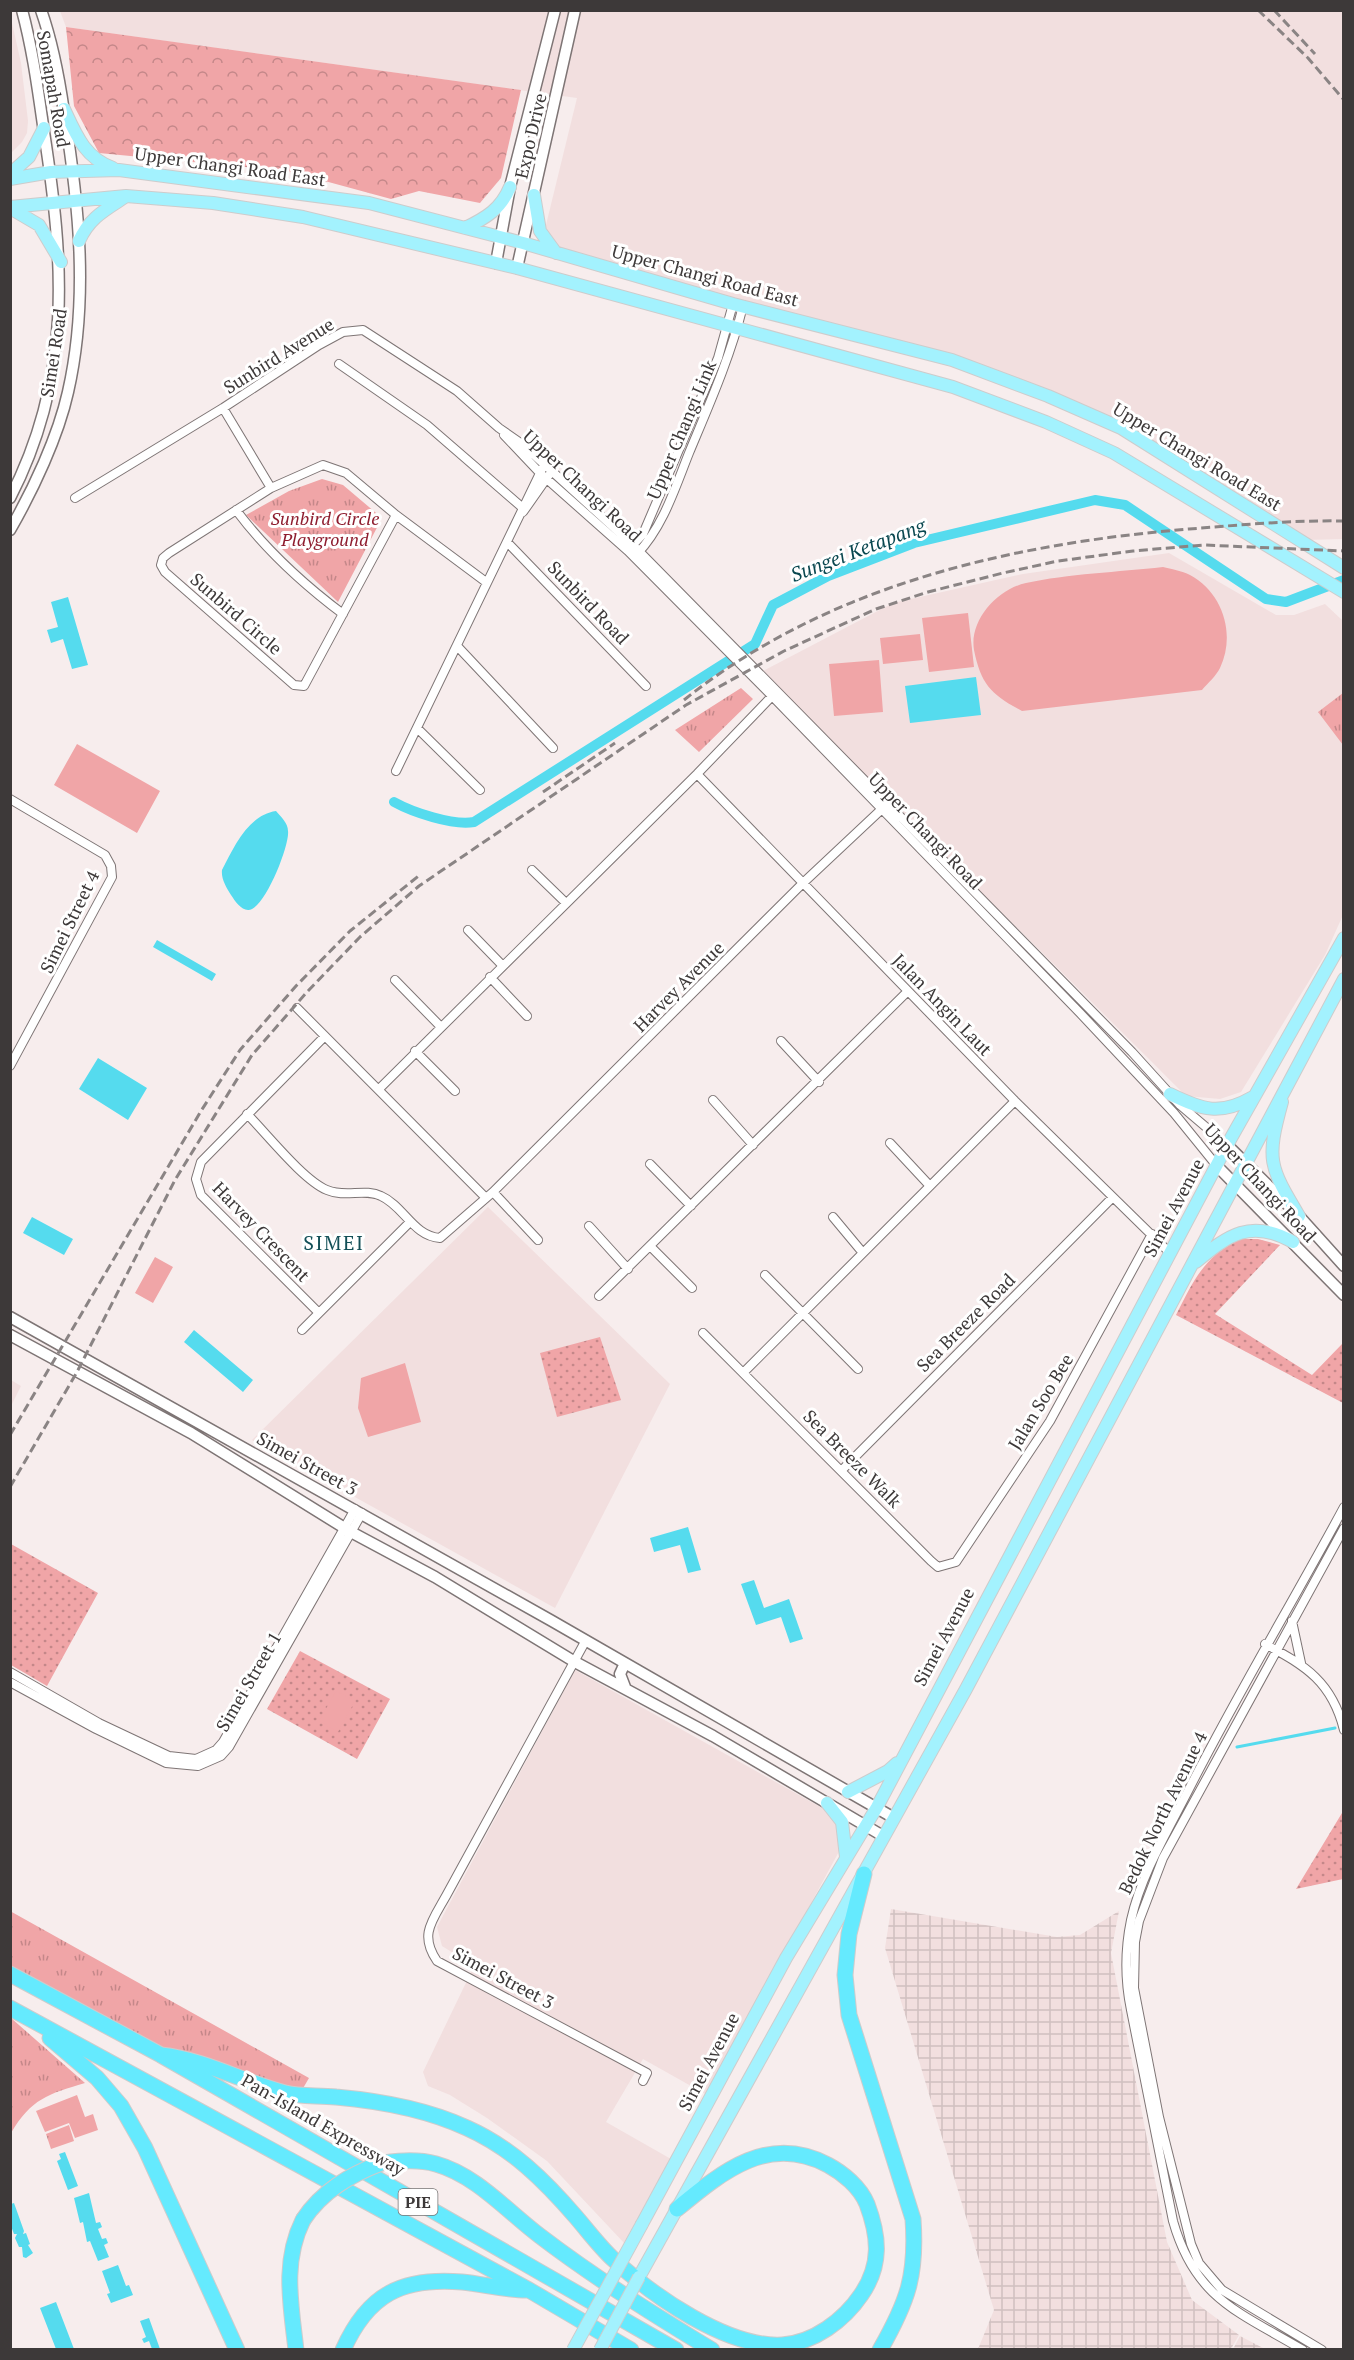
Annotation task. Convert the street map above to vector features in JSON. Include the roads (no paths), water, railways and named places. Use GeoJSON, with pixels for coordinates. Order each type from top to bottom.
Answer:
{"type":"FeatureCollection","features":[{"type":"Feature","properties":{"kind":"highway"},"geometry":{"type":"LineString","coordinates":[[864,1874],[849,1934],[845,1975],[849,2015],[913,2219],[915,2246],[906,2301],[880,2349]]}},
{"type":"Feature","properties":{"kind":"highway","name":"Pan-Island Expressway"},"geometry":{"type":"LineString","coordinates":[[10,1974],[160,2055],[676,2349]]}},
{"type":"Feature","properties":{"kind":"highway"},"geometry":{"type":"LineString","coordinates":[[10,2008],[73,2055],[121,2106],[146,2148],[237,2349]]}},
{"type":"Feature","properties":{"kind":"highway","name":"PIE"},"geometry":{"type":"LineString","coordinates":[[10,2008],[529,2290],[631,2349]]}},
{"type":"Feature","properties":{"kind":"highway"},"geometry":{"type":"LineString","coordinates":[[160,2055],[191,2061],[287,2094],[336,2097],[410,2107],[468,2128],[499,2144],[534,2172],[613,2259],[663,2299],[706,2324],[749,2340],[783,2345],[813,2336],[834,2325],[853,2307],[869,2283],[878,2259],[875,2228],[865,2199],[843,2172],[812,2156],[783,2152],[752,2157],[725,2172],[677,2209]]}},
{"type":"Feature","properties":{"kind":"highway"},"geometry":{"type":"LineString","coordinates":[[296,2349],[289,2267],[294,2242],[303,2220],[312,2207],[353,2175],[381,2163],[408,2160],[437,2164],[469,2179],[561,2251],[639,2305],[712,2349]]}},
{"type":"Feature","properties":{"kind":"highway"},"geometry":{"type":"LineString","coordinates":[[343,2349],[358,2320],[369,2308],[381,2297],[403,2286],[419,2282],[461,2282],[508,2290],[529,2290]]}},
{"type":"Feature","properties":{"kind":"main road","name":"Somapah Road"},"geometry":{"type":"LineString","coordinates":[[22,10],[37,74],[51,172]]}},
{"type":"Feature","properties":{"kind":"main road","name":"Somapah Road"},"geometry":{"type":"LineString","coordinates":[[41,10],[59,73],[73,171]]}},
{"type":"Feature","properties":{"kind":"main road","name":"Expo Drive"},"geometry":{"type":"LineString","coordinates":[[496,263],[510,187],[555,10]]}},
{"type":"Feature","properties":{"kind":"main road","name":"Expo Drive"},"geometry":{"type":"LineString","coordinates":[[517,268],[575,10]]}},
{"type":"Feature","properties":{"kind":"main road"},"geometry":{"type":"LineString","coordinates":[[64,110],[85,150],[99,163],[119,170]]}},
{"type":"Feature","properties":{"kind":"main road"},"geometry":{"type":"LineString","coordinates":[[10,174],[29,158],[44,128]]}},
{"type":"Feature","properties":{"kind":"main road","name":"Upper Changi Road East"},"geometry":{"type":"LineString","coordinates":[[10,179],[51,172],[119,170],[369,204],[523,243],[738,305],[952,360],[1048,396],[1121,428],[1342,566]]}},
{"type":"Feature","properties":{"kind":"main road","name":"Simei Road"},"geometry":{"type":"LineString","coordinates":[[10,530],[27,501],[68,393],[77,334],[79,241],[73,171]]}},
{"type":"Feature","properties":{"kind":"main road","name":"Simei Road"},"geometry":{"type":"LineString","coordinates":[[10,498],[42,422],[48,398],[57,329],[60,262],[51,172]]}},
{"type":"Feature","properties":{"kind":"main road"},"geometry":{"type":"LineString","coordinates":[[465,228],[495,211],[504,202],[510,187]]}},
{"type":"Feature","properties":{"kind":"main road"},"geometry":{"type":"LineString","coordinates":[[534,195],[540,231],[556,253]]}},
{"type":"Feature","properties":{"kind":"main road"},"geometry":{"type":"LineString","coordinates":[[79,241],[86,225],[96,215],[126,196]]}},
{"type":"Feature","properties":{"kind":"main road"},"geometry":{"type":"LineString","coordinates":[[10,208],[54,201],[126,196],[213,203],[303,217],[517,268],[953,387],[1046,422],[1114,453],[1344,592]]}},
{"type":"Feature","properties":{"kind":"main road"},"geometry":{"type":"LineString","coordinates":[[10,208],[39,225],[60,262]]}},
{"type":"Feature","properties":{"kind":"main road","name":"Simei Avenue"},"geometry":{"type":"LineString","coordinates":[[573,2349],[786,1958],[877,1807],[1227,1145],[1344,938]]}},
{"type":"Feature","properties":{"kind":"main road"},"geometry":{"type":"LineString","coordinates":[[600,2349],[763,2050],[966,1689],[1193,1265],[1289,1078],[1344,979]]}},
{"type":"Feature","properties":{"kind":"main road"},"geometry":{"type":"LineString","coordinates":[[1289,1078],[1273,1135],[1272,1159],[1274,1174],[1299,1216]]}},
{"type":"Feature","properties":{"kind":"main road"},"geometry":{"type":"LineString","coordinates":[[1170,1094],[1209,1110],[1237,1106],[1255,1096]]}},
{"type":"Feature","properties":{"kind":"main road","name":"Upper Changi Road"},"geometry":{"type":"LineString","coordinates":[[1227,1145],[1299,1216],[1344,1266]]}},
{"type":"Feature","properties":{"kind":"main road","name":"Upper Changi Road"},"geometry":{"type":"LineString","coordinates":[[1217,1166],[1344,1295]]}},
{"type":"Feature","properties":{"kind":"main road"},"geometry":{"type":"LineString","coordinates":[[1193,1265],[1224,1239],[1241,1231],[1282,1236],[1293,1242]]}},
{"type":"Feature","properties":{"kind":"main road","name":"Simei Street 3"},"geometry":{"type":"LineString","coordinates":[[10,1317],[625,1662],[894,1818]]}},
{"type":"Feature","properties":{"kind":"main road","name":"Simei Street 3"},"geometry":{"type":"LineString","coordinates":[[10,1335],[190,1433],[348,1530],[435,1577],[576,1662],[625,1687],[884,1836]]}},
{"type":"Feature","properties":{"kind":"main road"},"geometry":{"type":"LineString","coordinates":[[625,1662],[620,1674],[625,1687]]}},
{"type":"Feature","properties":{"kind":"main road"},"geometry":{"type":"LineString","coordinates":[[848,1792],[888,1771],[900,1760]]}},
{"type":"Feature","properties":{"kind":"main road"},"geometry":{"type":"LineString","coordinates":[[827,1803],[842,1822],[846,1858]]}},
{"type":"Feature","properties":{"kind":"street","name":"Upper Changi Link"},"geometry":{"type":"LineString","coordinates":[[634,551],[644,534],[718,357],[733,327],[738,305]]}},
{"type":"Feature","properties":{"kind":"street","name":"Sunbird Avenue"},"geometry":{"type":"LineString","coordinates":[[75,498],[223,408],[319,345],[353,329],[363,330],[419,364],[457,391],[499,428]]}},
{"type":"Feature","properties":{"kind":"street"},"geometry":{"type":"LineString","coordinates":[[339,364],[427,425],[523,510]]}},
{"type":"Feature","properties":{"kind":"street","name":"Sunbird Avenue"},"geometry":{"type":"LineString","coordinates":[[223,408],[271,488]]}},
{"type":"Feature","properties":{"kind":"street","name":"Upper Changi Road"},"geometry":{"type":"LineString","coordinates":[[499,428],[634,551],[775,693],[1174,1113],[1217,1166]]}},
{"type":"Feature","properties":{"kind":"street","name":"Sunbird Circle"},"geometry":{"type":"LineString","coordinates":[[396,514],[304,686],[294,686],[165,572],[161,565],[163,558],[169,553],[271,488],[323,465],[346,473],[486,582]]}},
{"type":"Feature","properties":{"kind":"street"},"geometry":{"type":"LineString","coordinates":[[396,771],[458,647],[486,582],[523,510],[546,472]]}},
{"type":"Feature","properties":{"kind":"street"},"geometry":{"type":"LineString","coordinates":[[236,510],[257,538],[319,596],[343,614]]}},
{"type":"Feature","properties":{"kind":"street","name":"Sunbird Road"},"geometry":{"type":"LineString","coordinates":[[507,542],[646,686]]}},
{"type":"Feature","properties":{"kind":"street"},"geometry":{"type":"LineString","coordinates":[[458,647],[553,748]]}},
{"type":"Feature","properties":{"kind":"street"},"geometry":{"type":"LineString","coordinates":[[379,1089],[440,1026],[697,774],[775,693]]}},
{"type":"Feature","properties":{"kind":"street"},"geometry":{"type":"LineString","coordinates":[[417,728],[480,790]]}},
{"type":"Feature","properties":{"kind":"street","name":"Jalan Angin Laut"},"geometry":{"type":"LineString","coordinates":[[697,774],[1015,1101],[1170,1253]]}},
{"type":"Feature","properties":{"kind":"street","name":"Simei Street 4"},"geometry":{"type":"LineString","coordinates":[[10,799],[105,855],[111,866],[112,877],[10,1066]]}},
{"type":"Feature","properties":{"kind":"street","name":"Upper Changi Road"},"geometry":{"type":"LineString","coordinates":[[884,807],[1132,1052],[1170,1094],[1227,1145]]}},
{"type":"Feature","properties":{"kind":"street","name":"Harvey Avenue"},"geometry":{"type":"LineString","coordinates":[[486,1198],[803,883],[884,807]]}},
{"type":"Feature","properties":{"kind":"street"},"geometry":{"type":"LineString","coordinates":[[532,870],[566,903]]}},
{"type":"Feature","properties":{"kind":"street"},"geometry":{"type":"LineString","coordinates":[[468,930],[502,965]]}},
{"type":"Feature","properties":{"kind":"street"},"geometry":{"type":"LineString","coordinates":[[490,977],[527,1016]]}},
{"type":"Feature","properties":{"kind":"street"},"geometry":{"type":"LineString","coordinates":[[395,980],[440,1026]]}},
{"type":"Feature","properties":{"kind":"street"},"geometry":{"type":"LineString","coordinates":[[599,1296],[908,992]]}},
{"type":"Feature","properties":{"kind":"street"},"geometry":{"type":"LineString","coordinates":[[247,1114],[315,1183],[328,1191],[344,1195],[371,1193],[383,1196],[410,1222],[430,1237],[440,1238],[486,1198],[297,1008]]}},
{"type":"Feature","properties":{"kind":"street","name":"Harvey Crescent"},"geometry":{"type":"LineString","coordinates":[[318,1312],[197,1187],[197,1170],[201,1162],[325,1036]]}},
{"type":"Feature","properties":{"kind":"street"},"geometry":{"type":"LineString","coordinates":[[781,1041],[819,1082]]}},
{"type":"Feature","properties":{"kind":"street"},"geometry":{"type":"LineString","coordinates":[[415,1051],[456,1091]]}},
{"type":"Feature","properties":{"kind":"street"},"geometry":{"type":"LineString","coordinates":[[713,1100],[753,1145]]}},
{"type":"Feature","properties":{"kind":"street"},"geometry":{"type":"LineString","coordinates":[[745,1371],[1015,1101]]}},
{"type":"Feature","properties":{"kind":"street"},"geometry":{"type":"LineString","coordinates":[[890,1143],[930,1186]]}},
{"type":"Feature","properties":{"kind":"street"},"geometry":{"type":"LineString","coordinates":[[650,1164],[691,1206]]}},
{"type":"Feature","properties":{"kind":"street"},"geometry":{"type":"LineString","coordinates":[[493,1192],[538,1240]]}},
{"type":"Feature","properties":{"kind":"street","name":"Sea Breeze Road"},"geometry":{"type":"LineString","coordinates":[[842,1470],[1112,1198]]}},
{"type":"Feature","properties":{"kind":"street"},"geometry":{"type":"LineString","coordinates":[[833,1217],[863,1253]]}},
{"type":"Feature","properties":{"kind":"street"},"geometry":{"type":"LineString","coordinates":[[302,1330],[410,1222]]}},
{"type":"Feature","properties":{"kind":"street"},"geometry":{"type":"LineString","coordinates":[[589,1226],[628,1269]]}},
{"type":"Feature","properties":{"kind":"street","name":"Jalan Soo Bee"},"geometry":{"type":"LineString","coordinates":[[938,1568],[956,1562],[1050,1421],[1152,1234]]}},
{"type":"Feature","properties":{"kind":"street"},"geometry":{"type":"LineString","coordinates":[[651,1247],[692,1288]]}},
{"type":"Feature","properties":{"kind":"street"},"geometry":{"type":"LineString","coordinates":[[765,1275],[858,1369]]}},
{"type":"Feature","properties":{"kind":"street","name":"Sea Breeze Walk"},"geometry":{"type":"LineString","coordinates":[[703,1333],[745,1371],[938,1568]]}},
{"type":"Feature","properties":{"kind":"street","name":"Bedok North Avenue 4"},"geometry":{"type":"LineString","coordinates":[[1303,2349],[1224,2304],[1201,2282],[1192,2268],[1173,2221],[1127,1990],[1127,1943],[1133,1911],[1145,1879],[1265,1644],[1344,1507]]}},
{"type":"Feature","properties":{"kind":"street","name":"Simei Street 1"},"geometry":{"type":"LineString","coordinates":[[10,1682],[96,1729],[166,1763],[185,1767],[209,1763],[229,1747],[358,1511]]}},
{"type":"Feature","properties":{"kind":"street","name":"Bedok North Avenue 4"},"geometry":{"type":"LineString","coordinates":[[1323,2349],[1222,2290],[1199,2263],[1182,2214],[1159,2117],[1134,1988],[1135,1942],[1152,1882],[1344,1528]]}},
{"type":"Feature","properties":{"kind":"street","name":"Simei Street 1"},"geometry":{"type":"LineString","coordinates":[[10,1672],[99,1723],[169,1756],[186,1759],[206,1756],[223,1742],[348,1530]]}},
{"type":"Feature","properties":{"kind":"street"},"geometry":{"type":"LineString","coordinates":[[1292,1621],[1301,1663]]}},
{"type":"Feature","properties":{"kind":"street","name":"Simei Street 3"},"geometry":{"type":"LineString","coordinates":[[586,1640],[446,1896],[429,1928],[427,1939],[437,1961],[647,2073],[643,2081]]}},
{"type":"Feature","properties":{"kind":"street"},"geometry":{"type":"LineString","coordinates":[[1265,1644],[1301,1663],[1323,1684],[1339,1711],[1344,1730]]}},
{"type":"Feature","properties":{"kind":"water"},"geometry":{"type":"Polygon","coordinates":[[[68,597],[88,665],[72,669],[63,639],[51,643],[47,630],[58,627],[51,602],[68,597]]]}},
{"type":"Feature","properties":{"kind":"water"},"geometry":{"type":"Polygon","coordinates":[[[976,677],[981,715],[910,723],[905,686],[976,677]]]}},
{"type":"Feature","properties":{"kind":"water"},"geometry":{"type":"Polygon","coordinates":[[[276,811],[288,828],[285,849],[275,876],[261,900],[254,907],[245,910],[227,889],[222,870],[237,842],[250,825],[266,814],[276,811]]]}},
{"type":"Feature","properties":{"kind":"water"},"geometry":{"type":"Polygon","coordinates":[[[157,940],[216,974],[212,981],[153,947],[157,940]]]}},
{"type":"Feature","properties":{"kind":"water"},"geometry":{"type":"Polygon","coordinates":[[[98,1058],[147,1088],[128,1120],[79,1089],[98,1058]]]}},
{"type":"Feature","properties":{"kind":"water"},"geometry":{"type":"Polygon","coordinates":[[[32,1217],[73,1239],[64,1255],[23,1233],[32,1217]]]}},
{"type":"Feature","properties":{"kind":"water"},"geometry":{"type":"Polygon","coordinates":[[[194,1330],[253,1380],[243,1392],[184,1342],[194,1330]]]}},
{"type":"Feature","properties":{"kind":"water"},"geometry":{"type":"Polygon","coordinates":[[[688,1527],[701,1570],[688,1573],[680,1545],[654,1552],[650,1538],[688,1527]]]}},
{"type":"Feature","properties":{"kind":"water"},"geometry":{"type":"Polygon","coordinates":[[[754,1580],[764,1608],[789,1599],[803,1639],[790,1643],[781,1617],[756,1625],[741,1584],[754,1580]]]}},
{"type":"Feature","properties":{"kind":"water"},"geometry":{"type":"Polygon","coordinates":[[[65,2152],[78,2186],[68,2190],[57,2161],[61,2159],[59,2154],[65,2152]]]}},
{"type":"Feature","properties":{"kind":"water"},"geometry":{"type":"Polygon","coordinates":[[[89,2193],[96,2223],[100,2222],[102,2227],[98,2229],[102,2239],[106,2238],[108,2243],[104,2245],[109,2257],[98,2261],[90,2241],[87,2242],[83,2222],[80,2223],[74,2198],[89,2193]]]}},
{"type":"Feature","properties":{"kind":"water"},"geometry":{"type":"Polygon","coordinates":[[[14,2203],[23,2234],[26,2233],[30,2244],[28,2245],[33,2253],[26,2258],[23,2257],[22,2247],[19,2247],[15,2238],[17,2234],[14,2234],[11,2226],[11,2204],[14,2203]]]}},
{"type":"Feature","properties":{"kind":"water"},"geometry":{"type":"Polygon","coordinates":[[[118,2265],[126,2286],[129,2285],[133,2295],[111,2303],[102,2271],[118,2265]]]}},
{"type":"Feature","properties":{"kind":"water"},"geometry":{"type":"Polygon","coordinates":[[[56,2302],[74,2349],[56,2349],[40,2308],[56,2302]]]}},
{"type":"Feature","properties":{"kind":"water"},"geometry":{"type":"Polygon","coordinates":[[[149,2318],[160,2349],[152,2349],[149,2341],[144,2343],[142,2339],[146,2337],[140,2321],[149,2318]]]}},
{"type":"Feature","properties":{"kind":"waterway","name":"Sungei Ketapang"},"geometry":{"type":"LineString","coordinates":[[394,802],[433,817],[455,822],[474,822],[755,644],[773,605],[828,576],[914,543],[1095,500],[1125,505],[1266,599],[1286,602],[1344,580]]}},
{"type":"Feature","properties":{"kind":"waterway"},"geometry":{"type":"LineString","coordinates":[[1237,1747],[1335,1728]]}},
{"type":"Feature","properties":{"kind":"railway"},"geometry":{"type":"LineString","coordinates":[[1258,10],[1308,58],[1344,100]]}},
{"type":"Feature","properties":{"kind":"railway"},"geometry":{"type":"LineString","coordinates":[[1274,10],[1315,54]]}},
{"type":"Feature","properties":{"kind":"railway"},"geometry":{"type":"LineString","coordinates":[[684,700],[740,660],[798,627],[860,599],[923,577],[988,559],[1122,536],[1266,523],[1344,521]]}},
{"type":"Feature","properties":{"kind":"railway"},"geometry":{"type":"LineString","coordinates":[[10,1487],[77,1372],[175,1180],[252,1055],[307,992],[360,937],[419,886],[686,705],[784,651],[876,609],[928,592],[1003,573],[1058,561],[1133,551],[1204,545],[1344,551]]}},
{"type":"Feature","properties":{"kind":"railway"},"geometry":{"type":"LineString","coordinates":[[543,792],[615,743]]}},
{"type":"Feature","properties":{"kind":"railway"},"geometry":{"type":"LineString","coordinates":[[10,1435],[201,1111],[240,1050],[296,986],[350,931],[421,874]]}},
{"type":"Feature","properties":{"kind":"district","name":"SIMEI"},"geometry":{"type":"Point","coordinates":[334,1243]}},
{"type":"Feature","properties":{"kind":"park label","name":"Sunbird Circle Playground"},"geometry":{"type":"Point","coordinates":[325,529]}}]}
